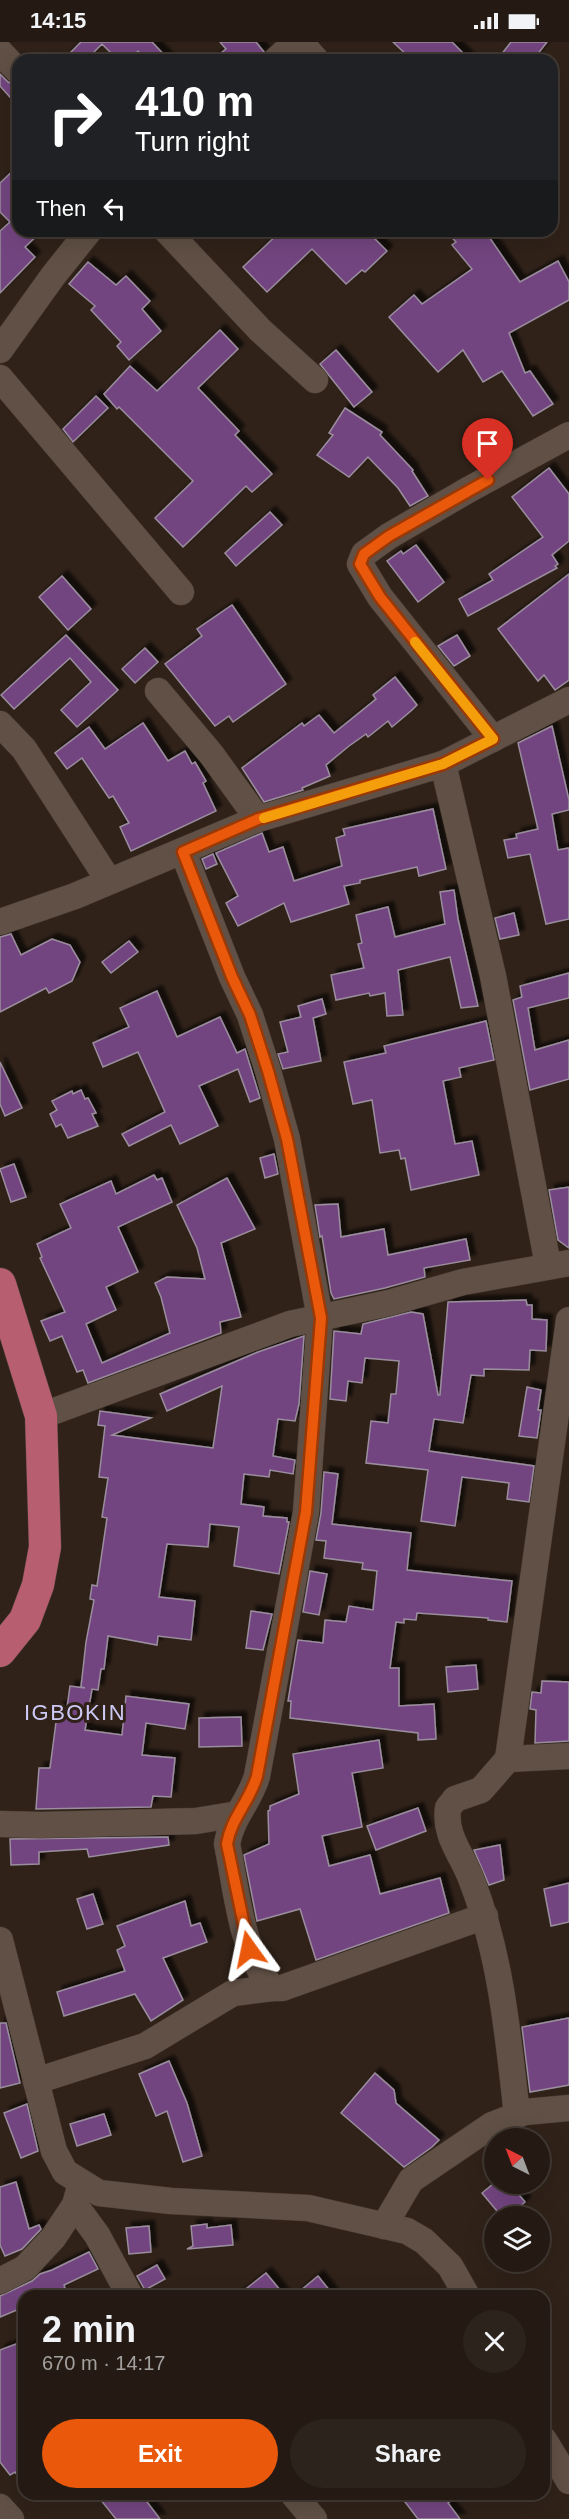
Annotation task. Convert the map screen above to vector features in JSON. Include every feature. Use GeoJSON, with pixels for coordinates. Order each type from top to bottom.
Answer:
{"type":"FeatureCollection","features":[{"type":"Feature","properties":{"kind":"main road"},"geometry":{"type":"LineString","coordinates":[[0,1284],[6,1329],[41,1416],[45,1547],[38,1586],[25,1620],[0,1651]]}},
{"type":"Feature","properties":{"kind":"street"},"geometry":{"type":"LineString","coordinates":[[283,54],[298,42],[310,54]]}},
{"type":"Feature","properties":{"kind":"street"},"geometry":{"type":"LineString","coordinates":[[0,52],[12,65]]}},
{"type":"Feature","properties":{"kind":"street"},"geometry":{"type":"LineString","coordinates":[[0,350],[84,237]]}},
{"type":"Feature","properties":{"kind":"street"},"geometry":{"type":"LineString","coordinates":[[173,237],[260,330],[315,380]]}},
{"type":"Feature","properties":{"kind":"street"},"geometry":{"type":"LineString","coordinates":[[0,378],[181,591]]}},
{"type":"Feature","properties":{"kind":"street"},"geometry":{"type":"LineString","coordinates":[[493,739],[380,597],[360,564],[364,554],[389,536],[569,435]]}},
{"type":"Feature","properties":{"kind":"street"},"geometry":{"type":"LineString","coordinates":[[158,691],[211,754],[258,819]]}},
{"type":"Feature","properties":{"kind":"street"},"geometry":{"type":"LineString","coordinates":[[0,922],[75,896],[258,819],[443,764],[569,700]]}},
{"type":"Feature","properties":{"kind":"street"},"geometry":{"type":"LineString","coordinates":[[0,724],[24,749],[109,881]]}},
{"type":"Feature","properties":{"kind":"street"},"geometry":{"type":"LineString","coordinates":[[41,1416],[290,1324],[389,1303],[463,1282],[559,1264],[443,764]]}},
{"type":"Feature","properties":{"kind":"street"},"geometry":{"type":"LineString","coordinates":[[183,852],[232,977],[250,1015],[268,1071],[287,1139],[321,1318],[306,1512],[257,1776],[252,1793],[230,1827],[227,1844],[253,1956],[272,1988]]}},
{"type":"Feature","properties":{"kind":"street"},"geometry":{"type":"LineString","coordinates":[[517,2115],[504,2007],[485,1916],[471,1875],[448,1833],[448,1808],[455,1799],[481,1790],[508,1759],[569,1320]]}},
{"type":"Feature","properties":{"kind":"street"},"geometry":{"type":"LineString","coordinates":[[508,1759],[569,1756]]}},
{"type":"Feature","properties":{"kind":"street"},"geometry":{"type":"LineString","coordinates":[[0,1824],[196,1821],[238,1814]]}},
{"type":"Feature","properties":{"kind":"street"},"geometry":{"type":"LineString","coordinates":[[36,2081],[145,2046],[233,1993],[282,1988],[485,1916]]}},
{"type":"Feature","properties":{"kind":"street"},"geometry":{"type":"LineString","coordinates":[[0,1940],[54,2151],[126,2290]]}},
{"type":"Feature","properties":{"kind":"street"},"geometry":{"type":"LineString","coordinates":[[233,1993],[253,1956]]}},
{"type":"Feature","properties":{"kind":"street"},"geometry":{"type":"LineString","coordinates":[[384,2226],[411,2180],[492,2125],[517,2115],[569,2108]]}},
{"type":"Feature","properties":{"kind":"street"},"geometry":{"type":"LineString","coordinates":[[78,2194],[99,2193],[171,2201],[308,2208],[407,2231],[424,2241],[450,2266],[464,2290]]}},
{"type":"Feature","properties":{"kind":"street"},"geometry":{"type":"LineString","coordinates":[[0,2281],[25,2268],[53,2238],[78,2194]]}},
{"type":"Feature","properties":{"kind":"street"},"geometry":{"type":"LineString","coordinates":[[550,2450],[569,2481]]}},
{"type":"Feature","properties":{"kind":"street"},"geometry":{"type":"LineString","coordinates":[[298,2500],[314,2519]]}},
{"type":"Feature","properties":{"kind":"street"},"geometry":{"type":"LineString","coordinates":[[0,2507],[11,2519]]}},
{"type":"Feature","properties":{"kind":"building"},"geometry":{"type":"Polygon","coordinates":[[[81,42],[152,42],[163,54],[141,54],[138,51],[135,54],[112,54],[102,44],[92,54],[69,54],[81,42]]]}},
{"type":"Feature","properties":{"kind":"building"},"geometry":{"type":"Polygon","coordinates":[[[220,42],[256,42],[264,52],[262,54],[220,54],[226,49],[220,42]]]}},
{"type":"Feature","properties":{"kind":"building"},"geometry":{"type":"Polygon","coordinates":[[[393,42],[452,42],[464,54],[406,54],[393,42]]]}},
{"type":"Feature","properties":{"kind":"building"},"geometry":{"type":"Polygon","coordinates":[[[511,42],[547,42],[538,54],[502,54],[511,42]]]}},
{"type":"Feature","properties":{"kind":"building"},"geometry":{"type":"Polygon","coordinates":[[[0,74],[12,84],[12,99],[0,86],[0,74]]]}},
{"type":"Feature","properties":{"kind":"building"},"geometry":{"type":"Polygon","coordinates":[[[12,172],[12,237],[36,237],[25,247],[35,257],[0,293],[0,231],[10,222],[0,212],[0,183],[12,172]]]}},
{"type":"Feature","properties":{"kind":"building"},"geometry":{"type":"Polygon","coordinates":[[[275,237],[373,237],[387,251],[365,272],[362,270],[346,284],[312,249],[267,292],[243,267],[275,237]]]}},
{"type":"Feature","properties":{"kind":"building"},"geometry":{"type":"Polygon","coordinates":[[[451,237],[489,237],[520,282],[558,261],[569,282],[569,300],[509,333],[525,373],[530,371],[553,404],[533,416],[502,371],[483,382],[463,350],[438,372],[389,317],[414,295],[422,304],[472,269],[452,245],[456,242],[451,237]]]}},
{"type":"Feature","properties":{"kind":"building"},"geometry":{"type":"Polygon","coordinates":[[[88,262],[116,285],[126,276],[150,301],[142,309],[161,331],[129,360],[117,346],[121,342],[91,310],[95,306],[69,284],[88,262]]]}},
{"type":"Feature","properties":{"kind":"building"},"geometry":{"type":"Polygon","coordinates":[[[220,330],[238,349],[198,388],[239,431],[235,435],[272,474],[252,492],[246,486],[183,547],[155,518],[193,481],[104,394],[130,366],[157,391],[220,330]]]}},
{"type":"Feature","properties":{"kind":"building"},"geometry":{"type":"Polygon","coordinates":[[[336,350],[372,392],[354,407],[320,364],[336,350]]]}},
{"type":"Feature","properties":{"kind":"building"},"geometry":{"type":"Polygon","coordinates":[[[96,396],[108,408],[73,442],[63,429],[96,396]]]}},
{"type":"Feature","properties":{"kind":"building"},"geometry":{"type":"Polygon","coordinates":[[[345,408],[382,432],[380,435],[413,470],[428,496],[410,506],[398,488],[368,457],[349,477],[317,455],[333,435],[329,433],[345,408]]]}},
{"type":"Feature","properties":{"kind":"building"},"geometry":{"type":"Polygon","coordinates":[[[549,468],[569,494],[569,541],[552,555],[558,564],[555,566],[557,568],[468,616],[459,599],[493,580],[489,574],[543,537],[512,497],[549,468]]]}},
{"type":"Feature","properties":{"kind":"building"},"geometry":{"type":"Polygon","coordinates":[[[270,512],[282,525],[236,566],[225,553],[270,512]]]}},
{"type":"Feature","properties":{"kind":"building"},"geometry":{"type":"Polygon","coordinates":[[[416,545],[444,582],[418,602],[387,561],[401,551],[403,554],[416,545]]]}},
{"type":"Feature","properties":{"kind":"building"},"geometry":{"type":"Polygon","coordinates":[[[569,574],[569,680],[555,690],[544,675],[538,681],[498,629],[569,574]]]}},
{"type":"Feature","properties":{"kind":"building"},"geometry":{"type":"Polygon","coordinates":[[[62,576],[91,609],[68,630],[39,597],[62,576]]]}},
{"type":"Feature","properties":{"kind":"building"},"geometry":{"type":"Polygon","coordinates":[[[232,605],[286,684],[233,722],[229,716],[215,726],[165,664],[202,636],[197,629],[232,605]]]}},
{"type":"Feature","properties":{"kind":"building"},"geometry":{"type":"Polygon","coordinates":[[[66,635],[118,690],[77,727],[61,710],[91,682],[70,658],[14,709],[1,695],[66,635]]]}},
{"type":"Feature","properties":{"kind":"building"},"geometry":{"type":"Polygon","coordinates":[[[457,635],[470,656],[454,666],[438,646],[457,635]]]}},
{"type":"Feature","properties":{"kind":"building"},"geometry":{"type":"Polygon","coordinates":[[[145,648],[158,662],[135,683],[122,669],[145,648]]]}},
{"type":"Feature","properties":{"kind":"building"},"geometry":{"type":"Polygon","coordinates":[[[395,677],[417,705],[412,710],[392,727],[388,721],[368,737],[366,734],[349,746],[326,765],[330,776],[302,788],[303,790],[264,802],[242,768],[302,723],[304,726],[319,715],[334,733],[376,699],[373,695],[395,677]]]}},
{"type":"Feature","properties":{"kind":"building"},"geometry":{"type":"Polygon","coordinates":[[[143,723],[168,761],[185,751],[192,764],[195,762],[206,781],[203,783],[216,811],[131,851],[120,827],[129,823],[113,796],[109,798],[82,758],[67,769],[55,753],[89,727],[105,749],[143,723]]]}},
{"type":"Feature","properties":{"kind":"building"},"geometry":{"type":"Polygon","coordinates":[[[552,726],[569,800],[569,810],[552,814],[558,850],[569,848],[569,919],[546,924],[530,854],[508,858],[504,840],[517,838],[516,834],[538,829],[518,743],[552,726]]]}},
{"type":"Feature","properties":{"kind":"building"},"geometry":{"type":"Polygon","coordinates":[[[433,809],[446,869],[419,876],[417,867],[360,880],[360,883],[344,886],[349,904],[291,922],[284,903],[238,926],[226,903],[238,896],[216,853],[262,833],[269,852],[283,847],[294,881],[342,866],[336,838],[345,835],[343,829],[433,809]]]}},
{"type":"Feature","properties":{"kind":"building"},"geometry":{"type":"Polygon","coordinates":[[[213,854],[217,864],[206,869],[202,859],[213,854]]]}},
{"type":"Feature","properties":{"kind":"building"},"geometry":{"type":"Polygon","coordinates":[[[454,890],[458,919],[478,1006],[461,1008],[450,957],[398,970],[403,1015],[387,1016],[385,993],[370,996],[369,993],[336,1000],[331,975],[364,968],[358,944],[362,943],[356,915],[388,907],[395,937],[445,924],[440,892],[454,890]]]}},
{"type":"Feature","properties":{"kind":"building"},"geometry":{"type":"Polygon","coordinates":[[[514,913],[519,935],[500,939],[495,918],[514,913]]]}},
{"type":"Feature","properties":{"kind":"building"},"geometry":{"type":"Polygon","coordinates":[[[11,934],[21,955],[52,939],[70,945],[80,962],[72,981],[49,993],[46,988],[0,1012],[0,937],[11,934]]]}},
{"type":"Feature","properties":{"kind":"building"},"geometry":{"type":"Polygon","coordinates":[[[129,941],[138,952],[111,973],[102,962],[129,941]]]}},
{"type":"Feature","properties":{"kind":"building"},"geometry":{"type":"Polygon","coordinates":[[[569,973],[569,998],[528,1008],[535,1050],[569,1040],[569,1079],[530,1090],[513,1000],[522,997],[520,986],[569,973]]]}},
{"type":"Feature","properties":{"kind":"building"},"geometry":{"type":"Polygon","coordinates":[[[157,991],[177,1037],[220,1017],[237,1053],[245,1049],[260,1098],[250,1102],[238,1069],[199,1086],[218,1126],[180,1144],[171,1125],[129,1146],[122,1134],[165,1112],[138,1052],[103,1067],[93,1043],[129,1027],[120,1008],[157,991]]]}},
{"type":"Feature","properties":{"kind":"building"},"geometry":{"type":"Polygon","coordinates":[[[322,999],[326,1014],[313,1018],[321,1061],[283,1069],[278,1054],[288,1052],[280,1022],[301,1017],[298,1006],[322,999]]]}},
{"type":"Feature","properties":{"kind":"building"},"geometry":{"type":"Polygon","coordinates":[[[486,1021],[494,1060],[459,1068],[461,1077],[443,1081],[455,1144],[472,1141],[479,1175],[411,1190],[405,1158],[401,1159],[399,1150],[380,1153],[372,1100],[353,1104],[344,1062],[386,1053],[384,1046],[486,1021]]]}},
{"type":"Feature","properties":{"kind":"building"},"geometry":{"type":"Polygon","coordinates":[[[0,1062],[22,1108],[5,1116],[0,1104],[0,1062]]]}},
{"type":"Feature","properties":{"kind":"building"},"geometry":{"type":"Polygon","coordinates":[[[81,1090],[96,1113],[92,1114],[98,1126],[68,1138],[61,1124],[56,1127],[50,1114],[57,1110],[52,1101],[72,1091],[73,1094],[81,1090]]]}},
{"type":"Feature","properties":{"kind":"building"},"geometry":{"type":"Polygon","coordinates":[[[274,1154],[278,1174],[265,1178],[260,1158],[274,1154]]]}},
{"type":"Feature","properties":{"kind":"building"},"geometry":{"type":"Polygon","coordinates":[[[14,1164],[26,1197],[11,1202],[0,1169],[14,1164]]]}},
{"type":"Feature","properties":{"kind":"building"},"geometry":{"type":"Polygon","coordinates":[[[154,1175],[157,1180],[162,1178],[172,1202],[118,1227],[138,1272],[106,1287],[116,1310],[86,1324],[102,1363],[170,1333],[155,1283],[167,1277],[205,1279],[197,1248],[177,1205],[227,1178],[255,1229],[221,1243],[241,1317],[220,1322],[221,1333],[88,1383],[83,1370],[77,1372],[62,1336],[50,1341],[41,1321],[65,1312],[40,1258],[42,1257],[37,1244],[71,1228],[60,1204],[111,1181],[116,1194],[154,1175]]]}},
{"type":"Feature","properties":{"kind":"building"},"geometry":{"type":"Polygon","coordinates":[[[569,1187],[569,1248],[558,1240],[549,1190],[569,1187]]]}},
{"type":"Feature","properties":{"kind":"building"},"geometry":{"type":"Polygon","coordinates":[[[338,1204],[341,1237],[384,1229],[388,1255],[466,1239],[470,1260],[424,1268],[425,1277],[334,1299],[315,1205],[338,1204]]]}},
{"type":"Feature","properties":{"kind":"building"},"geometry":{"type":"Polygon","coordinates":[[[526,1300],[527,1305],[532,1305],[532,1319],[547,1320],[546,1351],[530,1350],[529,1370],[484,1369],[484,1376],[471,1375],[463,1423],[434,1419],[429,1451],[534,1466],[529,1502],[507,1499],[509,1483],[462,1477],[455,1526],[421,1521],[428,1470],[366,1463],[371,1421],[388,1423],[391,1394],[396,1394],[399,1361],[365,1358],[362,1383],[348,1381],[346,1401],[330,1399],[334,1331],[361,1334],[363,1324],[411,1312],[423,1314],[438,1395],[440,1395],[448,1302],[526,1300]]]}},
{"type":"Feature","properties":{"kind":"building"},"geometry":{"type":"Polygon","coordinates":[[[304,1336],[299,1404],[295,1421],[278,1419],[273,1456],[295,1460],[293,1474],[270,1470],[269,1477],[244,1474],[241,1504],[264,1507],[263,1516],[287,1518],[289,1522],[279,1574],[234,1566],[239,1527],[210,1524],[208,1547],[167,1544],[159,1597],[195,1601],[191,1640],[158,1636],[157,1645],[108,1636],[104,1669],[101,1669],[98,1690],[92,1689],[85,1730],[122,1735],[126,1696],[189,1704],[185,1729],[146,1723],[142,1755],[175,1758],[171,1797],[153,1796],[151,1807],[36,1809],[39,1768],[50,1768],[58,1707],[67,1708],[70,1686],[85,1688],[81,1687],[94,1600],[90,1599],[92,1585],[97,1586],[107,1518],[102,1517],[108,1478],[99,1477],[105,1426],[98,1425],[100,1411],[151,1418],[112,1435],[213,1448],[222,1386],[167,1411],[160,1394],[258,1352],[304,1336]]]}},
{"type":"Feature","properties":{"kind":"building"},"geometry":{"type":"Polygon","coordinates":[[[527,1387],[541,1390],[537,1438],[519,1436],[527,1387]]]}},
{"type":"Feature","properties":{"kind":"building"},"geometry":{"type":"Polygon","coordinates":[[[324,1472],[338,1474],[332,1524],[411,1533],[407,1570],[512,1581],[507,1622],[488,1620],[488,1618],[417,1613],[416,1620],[404,1619],[404,1623],[396,1622],[390,1668],[399,1668],[399,1706],[434,1704],[436,1739],[418,1740],[418,1733],[290,1718],[291,1701],[288,1701],[298,1640],[323,1643],[325,1620],[346,1622],[349,1606],[373,1610],[377,1571],[362,1569],[363,1563],[324,1558],[326,1541],[316,1540],[321,1513],[324,1472]]]}},
{"type":"Feature","properties":{"kind":"building"},"geometry":{"type":"Polygon","coordinates":[[[310,1571],[327,1574],[319,1615],[303,1612],[310,1571]]]}},
{"type":"Feature","properties":{"kind":"building"},"geometry":{"type":"Polygon","coordinates":[[[251,1611],[272,1614],[263,1650],[246,1648],[251,1611]]]}},
{"type":"Feature","properties":{"kind":"building"},"geometry":{"type":"Polygon","coordinates":[[[476,1665],[478,1689],[448,1692],[446,1667],[476,1665]]]}},
{"type":"Feature","properties":{"kind":"building"},"geometry":{"type":"Polygon","coordinates":[[[542,1681],[569,1682],[569,1741],[535,1743],[536,1710],[530,1709],[532,1692],[541,1693],[542,1681]]]}},
{"type":"Feature","properties":{"kind":"building"},"geometry":{"type":"Polygon","coordinates":[[[241,1717],[242,1746],[199,1747],[199,1718],[241,1717]]]}},
{"type":"Feature","properties":{"kind":"building"},"geometry":{"type":"Polygon","coordinates":[[[379,1740],[383,1768],[352,1773],[362,1827],[322,1836],[329,1866],[370,1855],[380,1894],[440,1878],[449,1913],[316,1960],[300,1909],[257,1921],[244,1855],[269,1844],[268,1811],[270,1806],[299,1794],[293,1754],[379,1740]]]}},
{"type":"Feature","properties":{"kind":"building"},"geometry":{"type":"Polygon","coordinates":[[[418,1808],[426,1831],[376,1850],[367,1826],[418,1808]]]}},
{"type":"Feature","properties":{"kind":"building"},"geometry":{"type":"Polygon","coordinates":[[[168,1837],[169,1845],[89,1857],[87,1849],[39,1852],[39,1864],[11,1865],[10,1839],[168,1837]]]}},
{"type":"Feature","properties":{"kind":"building"},"geometry":{"type":"Polygon","coordinates":[[[500,1845],[504,1880],[489,1885],[474,1850],[500,1845]]]}},
{"type":"Feature","properties":{"kind":"building"},"geometry":{"type":"Polygon","coordinates":[[[569,1883],[569,1922],[551,1926],[544,1889],[569,1883]]]}},
{"type":"Feature","properties":{"kind":"building"},"geometry":{"type":"Polygon","coordinates":[[[93,1894],[103,1924],[87,1929],[77,1899],[93,1894]]]}},
{"type":"Feature","properties":{"kind":"building"},"geometry":{"type":"Polygon","coordinates":[[[185,1901],[191,1926],[200,1923],[207,1942],[163,1958],[183,2000],[151,2021],[135,1994],[64,2016],[57,1992],[125,1971],[117,1950],[125,1946],[117,1926],[185,1901]]]}},
{"type":"Feature","properties":{"kind":"building"},"geometry":{"type":"Polygon","coordinates":[[[569,2018],[569,2085],[530,2092],[522,2027],[569,2018]]]}},
{"type":"Feature","properties":{"kind":"building"},"geometry":{"type":"Polygon","coordinates":[[[0,2023],[6,2023],[20,2083],[0,2088],[0,2023]]]}},
{"type":"Feature","properties":{"kind":"building"},"geometry":{"type":"Polygon","coordinates":[[[169,2061],[187,2103],[202,2156],[183,2162],[167,2111],[156,2116],[139,2074],[169,2061]]]}},
{"type":"Feature","properties":{"kind":"building"},"geometry":{"type":"Polygon","coordinates":[[[375,2073],[394,2090],[396,2103],[439,2140],[404,2167],[341,2113],[375,2073]]]}},
{"type":"Feature","properties":{"kind":"building"},"geometry":{"type":"Polygon","coordinates":[[[27,2104],[38,2151],[21,2158],[4,2113],[27,2104]]]}},
{"type":"Feature","properties":{"kind":"building"},"geometry":{"type":"Polygon","coordinates":[[[104,2114],[111,2135],[77,2146],[70,2124],[104,2114]]]}},
{"type":"Feature","properties":{"kind":"building"},"geometry":{"type":"Polygon","coordinates":[[[16,2182],[29,2229],[39,2225],[41,2229],[22,2249],[5,2256],[0,2245],[0,2187],[16,2182]]]}},
{"type":"Feature","properties":{"kind":"building"},"geometry":{"type":"Polygon","coordinates":[[[482,2193],[518,2194],[525,2202],[520,2206],[493,2206],[482,2193]]]}},
{"type":"Feature","properties":{"kind":"building"},"geometry":{"type":"Polygon","coordinates":[[[207,2224],[207,2228],[231,2225],[233,2245],[187,2249],[193,2246],[191,2226],[207,2224]]]}},
{"type":"Feature","properties":{"kind":"building"},"geometry":{"type":"Polygon","coordinates":[[[149,2226],[151,2252],[129,2254],[126,2228],[149,2226]]]}},
{"type":"Feature","properties":{"kind":"building"},"geometry":{"type":"Polygon","coordinates":[[[89,2252],[98,2269],[64,2285],[65,2288],[59,2290],[18,2290],[18,2310],[0,2317],[0,2296],[89,2252]]]}},
{"type":"Feature","properties":{"kind":"building"},"geometry":{"type":"Polygon","coordinates":[[[157,2265],[165,2279],[145,2290],[137,2276],[157,2265]]]}},
{"type":"Feature","properties":{"kind":"building"},"geometry":{"type":"Polygon","coordinates":[[[266,2273],[280,2290],[245,2290],[266,2273]]]}},
{"type":"Feature","properties":{"kind":"building"},"geometry":{"type":"Polygon","coordinates":[[[318,2276],[329,2290],[301,2290],[318,2276]]]}},
{"type":"Feature","properties":{"kind":"building"},"geometry":{"type":"Polygon","coordinates":[[[18,2343],[18,2476],[15,2472],[10,2475],[0,2462],[0,2350],[18,2343]]]}},
{"type":"Feature","properties":{"kind":"building"},"geometry":{"type":"Polygon","coordinates":[[[101,2500],[146,2500],[160,2519],[116,2519],[101,2500]]]}},
{"type":"Feature","properties":{"kind":"building"},"geometry":{"type":"Polygon","coordinates":[[[404,2500],[452,2500],[448,2503],[460,2519],[418,2519],[404,2500]]]}},
{"type":"Feature","properties":{"kind":"slow traffic"},"geometry":{"type":"LineString","coordinates":[[264,818],[443,764],[493,739],[415,642]]}},
{"type":"Feature","properties":{"kind":"district","name":"IGBOKIN"},"geometry":{"type":"Point","coordinates":[75,1712]}},
{"type":"Feature","properties":{"kind":"route"},"geometry":{"type":"LineString","coordinates":[[249,1949],[227,1844],[230,1827],[252,1793],[257,1776],[306,1512],[321,1318],[287,1139],[268,1071],[250,1015],[232,977],[183,852],[258,819],[443,764],[493,739],[380,597],[360,564],[364,554],[389,536],[488,480]]}}]}
